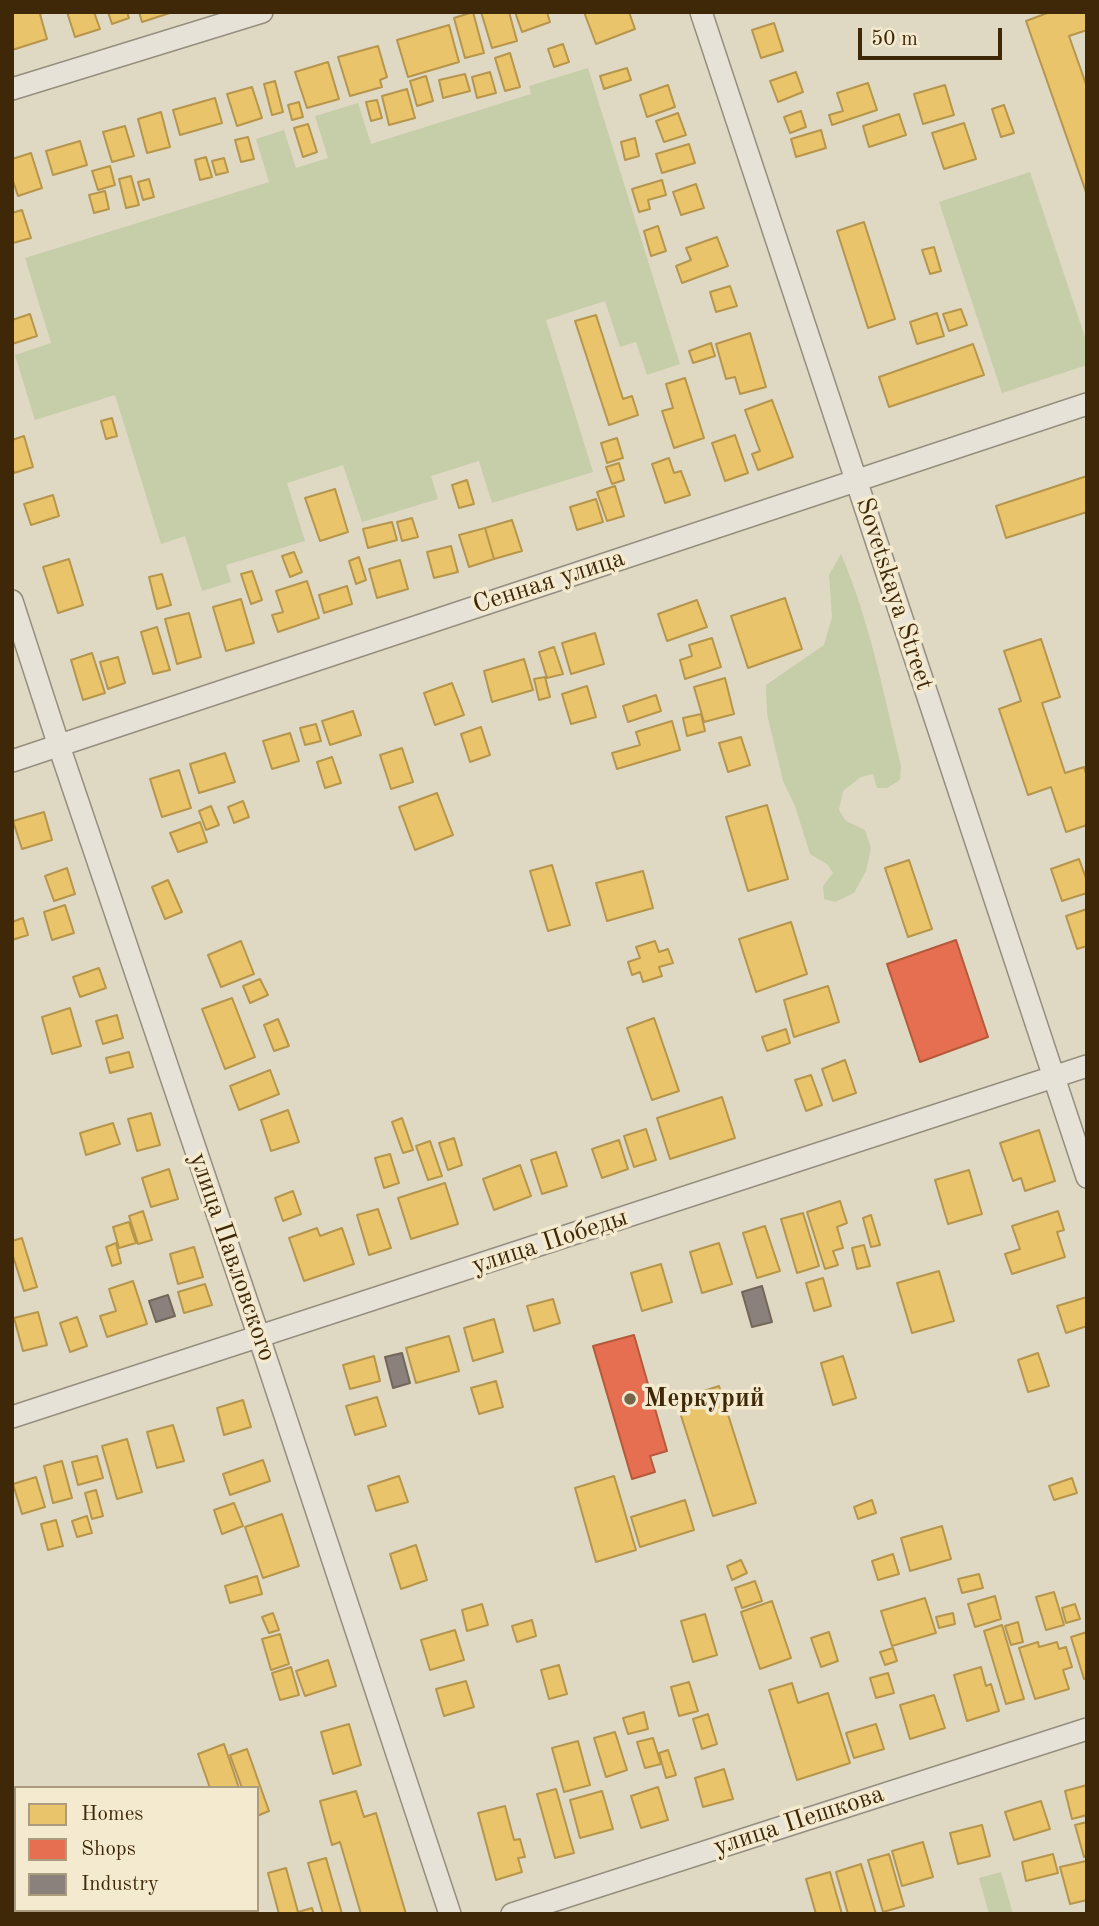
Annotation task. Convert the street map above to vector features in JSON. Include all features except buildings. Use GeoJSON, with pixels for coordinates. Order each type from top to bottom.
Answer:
{"type":"FeatureCollection","features":[{"type":"Feature","properties":{"kind":"street"},"geometry":{"type":"LineString","coordinates":[[12,89],[262,12]]}},
{"type":"Feature","properties":{"kind":"street","name":"Sovetskaya Street"},"geometry":{"type":"LineString","coordinates":[[701,12],[1087,1177]]}},
{"type":"Feature","properties":{"kind":"street","name":"Сенная улица"},"geometry":{"type":"LineString","coordinates":[[12,761],[1087,404]]}},
{"type":"Feature","properties":{"kind":"street","name":"улица Павловского"},"geometry":{"type":"LineString","coordinates":[[12,600],[450,1914]]}},
{"type":"Feature","properties":{"kind":"street","name":"улица Победы"},"geometry":{"type":"LineString","coordinates":[[12,1417],[1087,1066]]}},
{"type":"Feature","properties":{"kind":"street","name":"улица Пешкова"},"geometry":{"type":"LineString","coordinates":[[512,1914],[1087,1729]]}},
{"type":"Feature","properties":{"kind":"green space"},"geometry":{"type":"Polygon","coordinates":[[[588,68],[680,364],[647,375],[636,342],[620,347],[605,301],[546,320],[593,472],[492,503],[479,461],[431,476],[438,499],[362,522],[343,465],[287,483],[305,541],[226,565],[231,582],[202,591],[185,536],[161,544],[115,395],[35,420],[15,355],[51,343],[25,258],[269,182],[256,139],[284,130],[296,168],[328,158],[315,116],[358,103],[371,144],[531,94],[529,86],[588,68]]]}},
{"type":"Feature","properties":{"kind":"green space"},"geometry":{"type":"Polygon","coordinates":[[[1030,172],[1087,343],[1087,365],[1002,393],[939,202],[1030,172]]]}},
{"type":"Feature","properties":{"kind":"green space"},"geometry":{"type":"Polygon","coordinates":[[[841,554],[868,632],[901,766],[900,780],[887,788],[877,788],[873,774],[861,777],[843,791],[839,810],[846,821],[865,830],[871,848],[866,871],[854,893],[835,902],[824,899],[823,886],[833,873],[827,864],[810,854],[795,806],[783,781],[767,714],[766,685],[824,645],[832,617],[829,575],[841,554]]]}},
{"type":"Feature","properties":{"kind":"green space"},"geometry":{"type":"Polygon","coordinates":[[[1001,1872],[1013,1914],[989,1914],[979,1878],[1001,1872]]]}},
{"type":"Feature","properties":{"kind":"place","name":"Меркурий"},"geometry":{"type":"Point","coordinates":[630,1399]}}]}
